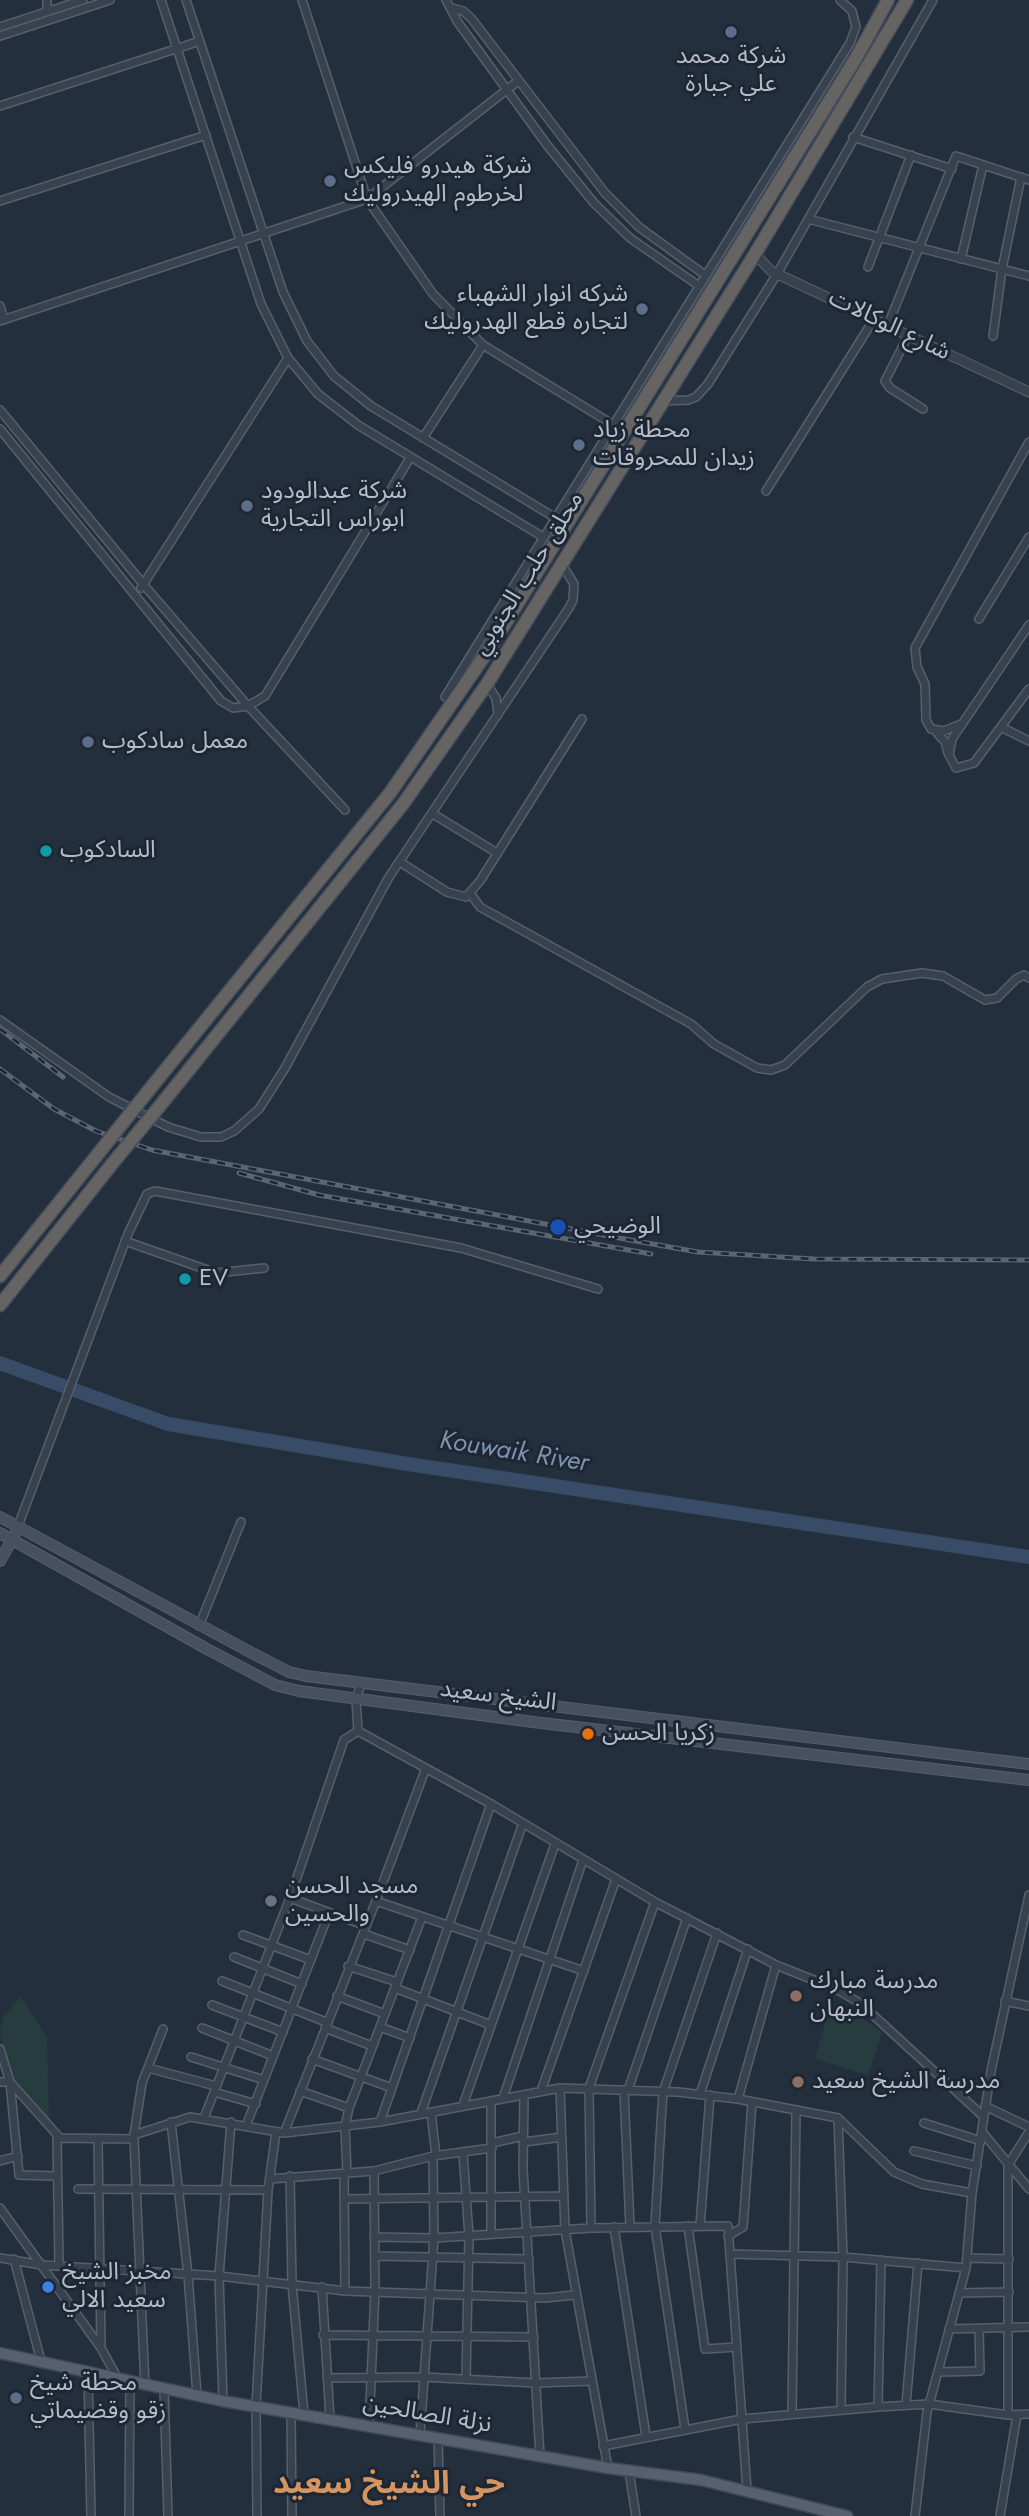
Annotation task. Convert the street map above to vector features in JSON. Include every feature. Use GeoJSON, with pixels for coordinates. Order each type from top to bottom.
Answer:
{"type":"FeatureCollection","features":[{"type":"Feature","properties":{"kind":"highway"},"geometry":{"type":"LineString","coordinates":[[0,1276],[390,793],[489,648],[567,525],[839,85],[888,0]]}},
{"type":"Feature","properties":{"kind":"highway","name":"محلق حلب الجنوبي"},"geometry":{"type":"LineString","coordinates":[[0,1305],[403,804],[487,684],[755,254],[907,0]]}},
{"type":"Feature","properties":{"kind":"highway"},"geometry":{"type":"LineString","coordinates":[[839,85],[853,94]]}},
{"type":"Feature","properties":{"kind":"main road","name":"الشيخ سعيد"},"geometry":{"type":"LineString","coordinates":[[0,1517],[289,1672],[361,1684],[1028,1764]]}},
{"type":"Feature","properties":{"kind":"main road"},"geometry":{"type":"LineString","coordinates":[[0,1561],[18,1526]]}},
{"type":"Feature","properties":{"kind":"main road","name":"الشيخ سعيد"},"geometry":{"type":"LineString","coordinates":[[0,1533],[275,1685],[356,1700],[1028,1780]]}},
{"type":"Feature","properties":{"kind":"main road"},"geometry":{"type":"LineString","coordinates":[[1028,1764],[1028,1780]]}},
{"type":"Feature","properties":{"kind":"main road","name":"نزلة الصالحين"},"geometry":{"type":"LineString","coordinates":[[0,2353],[223,2401],[747,2490],[848,2516]]}},
{"type":"Feature","properties":{"kind":"street"},"geometry":{"type":"LineString","coordinates":[[47,0],[47,12]]}},
{"type":"Feature","properties":{"kind":"street"},"geometry":{"type":"LineString","coordinates":[[0,27],[83,0]]}},
{"type":"Feature","properties":{"kind":"street"},"geometry":{"type":"LineString","coordinates":[[0,36],[110,0]]}},
{"type":"Feature","properties":{"kind":"street"},"geometry":{"type":"LineString","coordinates":[[161,0],[261,304],[288,358],[318,394],[358,425],[543,537]]}},
{"type":"Feature","properties":{"kind":"street"},"geometry":{"type":"LineString","coordinates":[[186,0],[286,299],[307,341],[327,367],[371,406],[567,525]]}},
{"type":"Feature","properties":{"kind":"street"},"geometry":{"type":"LineString","coordinates":[[302,0],[367,199],[433,294],[483,345],[612,424]]}},
{"type":"Feature","properties":{"kind":"street"},"geometry":{"type":"LineString","coordinates":[[446,0],[457,21],[547,145],[618,227],[699,286]]}},
{"type":"Feature","properties":{"kind":"street"},"geometry":{"type":"LineString","coordinates":[[445,696],[850,43],[856,27],[852,11],[840,0]]}},
{"type":"Feature","properties":{"kind":"street"},"geometry":{"type":"LineString","coordinates":[[661,401],[688,400],[703,391],[777,274],[933,0]]}},
{"type":"Feature","properties":{"kind":"street"},"geometry":{"type":"LineString","coordinates":[[452,8],[466,13],[613,202],[658,243],[705,275]]}},
{"type":"Feature","properties":{"kind":"street"},"geometry":{"type":"LineString","coordinates":[[0,106],[200,41]]}},
{"type":"Feature","properties":{"kind":"street"},"geometry":{"type":"LineString","coordinates":[[0,306],[2,321],[367,199],[518,81]]}},
{"type":"Feature","properties":{"kind":"street"},"geometry":{"type":"LineString","coordinates":[[0,201],[206,135]]}},
{"type":"Feature","properties":{"kind":"street"},"geometry":{"type":"LineString","coordinates":[[853,137],[952,169]]}},
{"type":"Feature","properties":{"kind":"street"},"geometry":{"type":"LineString","coordinates":[[868,267],[911,155]]}},
{"type":"Feature","properties":{"kind":"street"},"geometry":{"type":"LineString","coordinates":[[888,325],[956,156],[1025,179],[1002,269],[993,336]]}},
{"type":"Feature","properties":{"kind":"street"},"geometry":{"type":"LineString","coordinates":[[961,259],[983,165]]}},
{"type":"Feature","properties":{"kind":"street"},"geometry":{"type":"LineString","coordinates":[[808,219],[1029,276]]}},
{"type":"Feature","properties":{"kind":"street","name":"شارع الوكالات"},"geometry":{"type":"LineString","coordinates":[[755,254],[766,268],[777,274],[1029,392]]}},
{"type":"Feature","properties":{"kind":"street"},"geometry":{"type":"LineString","coordinates":[[766,491],[874,319]]}},
{"type":"Feature","properties":{"kind":"street"},"geometry":{"type":"LineString","coordinates":[[908,336],[885,381],[890,388],[923,409]]}},
{"type":"Feature","properties":{"kind":"street"},"geometry":{"type":"LineString","coordinates":[[423,438],[483,345]]}},
{"type":"Feature","properties":{"kind":"street"},"geometry":{"type":"LineString","coordinates":[[136,594],[288,358]]}},
{"type":"Feature","properties":{"kind":"street"},"geometry":{"type":"LineString","coordinates":[[1,413],[248,706],[345,810]]}},
{"type":"Feature","properties":{"kind":"street"},"geometry":{"type":"LineString","coordinates":[[0,429],[221,701],[233,708],[260,701],[270,689],[410,458]]}},
{"type":"Feature","properties":{"kind":"street"},"geometry":{"type":"LineString","coordinates":[[1029,442],[915,648],[917,667],[925,684],[926,720],[945,742],[948,755],[956,768],[974,763],[1029,689]]}},
{"type":"Feature","properties":{"kind":"street"},"geometry":{"type":"LineString","coordinates":[[71,515],[80,508]]}},
{"type":"Feature","properties":{"kind":"street"},"geometry":{"type":"LineString","coordinates":[[979,619],[1028,540]]}},
{"type":"Feature","properties":{"kind":"street"},"geometry":{"type":"LineString","coordinates":[[0,1020],[109,1097],[168,1127],[201,1137],[221,1137],[259,1109],[285,1068],[400,862],[573,600],[574,584],[561,563]]}},
{"type":"Feature","properties":{"kind":"street"},"geometry":{"type":"LineString","coordinates":[[948,755],[961,724],[1029,625]]}},
{"type":"Feature","properties":{"kind":"street"},"geometry":{"type":"LineString","coordinates":[[487,684],[496,698],[498,717]]}},
{"type":"Feature","properties":{"kind":"street"},"geometry":{"type":"LineString","coordinates":[[400,862],[457,897],[466,897],[582,719]]}},
{"type":"Feature","properties":{"kind":"street"},"geometry":{"type":"LineString","coordinates":[[937,733],[952,730],[961,724]]}},
{"type":"Feature","properties":{"kind":"street"},"geometry":{"type":"LineString","coordinates":[[1001,727],[1029,741]]}},
{"type":"Feature","properties":{"kind":"street"},"geometry":{"type":"LineString","coordinates":[[433,814],[497,853]]}},
{"type":"Feature","properties":{"kind":"street"},"geometry":{"type":"LineString","coordinates":[[470,893],[480,907],[691,1024],[713,1044],[757,1068],[771,1070],[785,1065],[867,987],[882,979],[922,973],[943,976],[985,1000],[997,998],[1016,979],[1024,975],[1029,978]]}},
{"type":"Feature","properties":{"kind":"street"},"geometry":{"type":"LineString","coordinates":[[18,1526],[125,1241],[147,1194],[155,1191],[461,1248],[598,1289]]}},
{"type":"Feature","properties":{"kind":"street"},"geometry":{"type":"LineString","coordinates":[[125,1241],[216,1272],[264,1268]]}},
{"type":"Feature","properties":{"kind":"street"},"geometry":{"type":"LineString","coordinates":[[199,1626],[241,1522]]}},
{"type":"Feature","properties":{"kind":"street"},"geometry":{"type":"LineString","coordinates":[[358,1731],[356,1700],[361,1684]]}},
{"type":"Feature","properties":{"kind":"street"},"geometry":{"type":"LineString","coordinates":[[358,1731],[491,1804],[655,1902],[776,1965],[834,1988],[860,2003],[984,2118]]}},
{"type":"Feature","properties":{"kind":"street"},"geometry":{"type":"LineString","coordinates":[[204,2118],[290,1898],[344,1740],[358,1731]]}},
{"type":"Feature","properties":{"kind":"street"},"geometry":{"type":"LineString","coordinates":[[257,2516],[256,2406],[265,2282],[268,2190],[280,2132],[300,2091],[348,1966],[365,1930],[426,1768]]}},
{"type":"Feature","properties":{"kind":"street"},"geometry":{"type":"LineString","coordinates":[[380,2122],[491,1804]]}},
{"type":"Feature","properties":{"kind":"street"},"geometry":{"type":"LineString","coordinates":[[421,2113],[523,1823]]}},
{"type":"Feature","properties":{"kind":"street"},"geometry":{"type":"LineString","coordinates":[[463,2105],[555,1844]]}},
{"type":"Feature","properties":{"kind":"street"},"geometry":{"type":"LineString","coordinates":[[503,2098],[583,1860]]}},
{"type":"Feature","properties":{"kind":"street"},"geometry":{"type":"LineString","coordinates":[[541,2091],[616,1879]]}},
{"type":"Feature","properties":{"kind":"street"},"geometry":{"type":"LineString","coordinates":[[915,2516],[929,2404],[966,2268],[972,2193],[985,2106],[1029,1895]]}},
{"type":"Feature","properties":{"kind":"street"},"geometry":{"type":"LineString","coordinates":[[290,1898],[330,1913],[410,1950]]}},
{"type":"Feature","properties":{"kind":"street"},"geometry":{"type":"LineString","coordinates":[[376,1902],[584,1971]]}},
{"type":"Feature","properties":{"kind":"street"},"geometry":{"type":"LineString","coordinates":[[592,2228],[589,2088],[655,1902]]}},
{"type":"Feature","properties":{"kind":"street"},"geometry":{"type":"LineString","coordinates":[[247,2126],[330,1913]]}},
{"type":"Feature","properties":{"kind":"street"},"geometry":{"type":"LineString","coordinates":[[345,2291],[345,2126],[349,2108],[422,1917]]}},
{"type":"Feature","properties":{"kind":"street"},"geometry":{"type":"LineString","coordinates":[[630,2227],[626,2090],[687,1918]]}},
{"type":"Feature","properties":{"kind":"street"},"geometry":{"type":"LineString","coordinates":[[685,2429],[655,2226],[663,2092],[717,1933]]}},
{"type":"Feature","properties":{"kind":"street"},"geometry":{"type":"LineString","coordinates":[[243,1935],[311,1959]]}},
{"type":"Feature","properties":{"kind":"street"},"geometry":{"type":"LineString","coordinates":[[700,2094],[748,1949]]}},
{"type":"Feature","properties":{"kind":"street"},"geometry":{"type":"LineString","coordinates":[[234,1957],[302,1984]]}},
{"type":"Feature","properties":{"kind":"street"},"geometry":{"type":"LineString","coordinates":[[737,2099],[776,1965]]}},
{"type":"Feature","properties":{"kind":"street"},"geometry":{"type":"LineString","coordinates":[[348,1966],[491,2025]]}},
{"type":"Feature","properties":{"kind":"street"},"geometry":{"type":"LineString","coordinates":[[222,1982],[292,2009],[372,2046]]}},
{"type":"Feature","properties":{"kind":"street"},"geometry":{"type":"LineString","coordinates":[[337,1996],[385,2014]]}},
{"type":"Feature","properties":{"kind":"street"},"geometry":{"type":"LineString","coordinates":[[1005,2001],[1029,2006]]}},
{"type":"Feature","properties":{"kind":"street"},"geometry":{"type":"LineString","coordinates":[[212,2004],[283,2032]]}},
{"type":"Feature","properties":{"kind":"street"},"geometry":{"type":"LineString","coordinates":[[380,2027],[410,2038]]}},
{"type":"Feature","properties":{"kind":"street"},"geometry":{"type":"LineString","coordinates":[[202,2028],[273,2056]]}},
{"type":"Feature","properties":{"kind":"street"},"geometry":{"type":"LineString","coordinates":[[145,2386],[139,2189],[134,2137],[138,2102],[163,2029]]}},
{"type":"Feature","properties":{"kind":"street"},"geometry":{"type":"LineString","coordinates":[[0,2049],[10,2082],[20,2176],[56,2176]]}},
{"type":"Feature","properties":{"kind":"street"},"geometry":{"type":"LineString","coordinates":[[191,2057],[264,2080]]}},
{"type":"Feature","properties":{"kind":"street"},"geometry":{"type":"LineString","coordinates":[[312,2059],[392,2088]]}},
{"type":"Feature","properties":{"kind":"street"},"geometry":{"type":"LineString","coordinates":[[148,2068],[256,2104]]}},
{"type":"Feature","properties":{"kind":"street"},"geometry":{"type":"LineString","coordinates":[[0,2082],[10,2082],[57,2137],[59,2263]]}},
{"type":"Feature","properties":{"kind":"street"},"geometry":{"type":"LineString","coordinates":[[560,2088],[565,2230],[574,2295],[608,2468]]}},
{"type":"Feature","properties":{"kind":"street"},"geometry":{"type":"LineString","coordinates":[[57,2137],[97,2140],[134,2137],[190,2117],[280,2132],[345,2126],[380,2122],[560,2088],[700,2094],[838,2118],[894,2172],[922,2184],[972,2193]]}},
{"type":"Feature","properties":{"kind":"street"},"geometry":{"type":"LineString","coordinates":[[300,2091],[349,2108]]}},
{"type":"Feature","properties":{"kind":"street"},"geometry":{"type":"LineString","coordinates":[[524,2095],[525,2195],[540,2456]]}},
{"type":"Feature","properties":{"kind":"street"},"geometry":{"type":"LineString","coordinates":[[700,2226],[710,2095]]}},
{"type":"Feature","properties":{"kind":"street"},"geometry":{"type":"LineString","coordinates":[[491,2101],[491,2234]]}},
{"type":"Feature","properties":{"kind":"street"},"geometry":{"type":"LineString","coordinates":[[728,2235],[743,2227],[752,2102]]}},
{"type":"Feature","properties":{"kind":"street"},"geometry":{"type":"LineString","coordinates":[[985,2106],[1029,2130],[1008,2165],[1008,2415]]}},
{"type":"Feature","properties":{"kind":"street"},"geometry":{"type":"LineString","coordinates":[[792,2414],[796,2110]]}},
{"type":"Feature","properties":{"kind":"street"},"geometry":{"type":"LineString","coordinates":[[420,2434],[422,2376],[434,2238],[435,2156],[430,2112]]}},
{"type":"Feature","properties":{"kind":"street"},"geometry":{"type":"LineString","coordinates":[[838,2118],[843,2257],[841,2410]]}},
{"type":"Feature","properties":{"kind":"street"},"geometry":{"type":"LineString","coordinates":[[171,2122],[180,2189],[197,2395]]}},
{"type":"Feature","properties":{"kind":"street"},"geometry":{"type":"LineString","coordinates":[[223,2401],[219,2276],[231,2122]]}},
{"type":"Feature","properties":{"kind":"street"},"geometry":{"type":"LineString","coordinates":[[924,2123],[982,2137],[1029,2189]]}},
{"type":"Feature","properties":{"kind":"street"},"geometry":{"type":"LineString","coordinates":[[270,2179],[374,2171],[524,2139],[562,2137]]}},
{"type":"Feature","properties":{"kind":"street"},"geometry":{"type":"LineString","coordinates":[[97,2140],[101,2348]]}},
{"type":"Feature","properties":{"kind":"street"},"geometry":{"type":"LineString","coordinates":[[914,2151],[977,2166]]}},
{"type":"Feature","properties":{"kind":"street"},"geometry":{"type":"LineString","coordinates":[[464,2153],[469,2236],[466,2378]]}},
{"type":"Feature","properties":{"kind":"street"},"geometry":{"type":"LineString","coordinates":[[0,2161],[18,2157]]}},
{"type":"Feature","properties":{"kind":"street"},"geometry":{"type":"LineString","coordinates":[[369,2426],[376,2291],[374,2171]]}},
{"type":"Feature","properties":{"kind":"street"},"geometry":{"type":"LineString","coordinates":[[290,2176],[292,2284],[304,2414]]}},
{"type":"Feature","properties":{"kind":"street"},"geometry":{"type":"LineString","coordinates":[[78,2189],[268,2190]]}},
{"type":"Feature","properties":{"kind":"street"},"geometry":{"type":"LineString","coordinates":[[344,2199],[564,2196]]}},
{"type":"Feature","properties":{"kind":"street"},"geometry":{"type":"LineString","coordinates":[[0,2208],[124,2381],[129,2516]]}},
{"type":"Feature","properties":{"kind":"street"},"geometry":{"type":"LineString","coordinates":[[688,2226],[705,2349],[737,2347]]}},
{"type":"Feature","properties":{"kind":"street"},"geometry":{"type":"LineString","coordinates":[[374,2237],[434,2238],[614,2227],[728,2226],[747,2490]]}},
{"type":"Feature","properties":{"kind":"street"},"geometry":{"type":"LineString","coordinates":[[614,2227],[646,2436]]}},
{"type":"Feature","properties":{"kind":"street"},"geometry":{"type":"LineString","coordinates":[[730,2254],[843,2257],[966,2268]]}},
{"type":"Feature","properties":{"kind":"street"},"geometry":{"type":"LineString","coordinates":[[375,2256],[529,2259]]}},
{"type":"Feature","properties":{"kind":"street"},"geometry":{"type":"LineString","coordinates":[[0,2258],[42,2264],[59,2263],[219,2276],[345,2291],[574,2295]]}},
{"type":"Feature","properties":{"kind":"street"},"geometry":{"type":"LineString","coordinates":[[967,2258],[1009,2259]]}},
{"type":"Feature","properties":{"kind":"street"},"geometry":{"type":"LineString","coordinates":[[14,2259],[41,2361]]}},
{"type":"Feature","properties":{"kind":"street"},"geometry":{"type":"LineString","coordinates":[[878,2407],[881,2260]]}},
{"type":"Feature","properties":{"kind":"street"},"geometry":{"type":"LineString","coordinates":[[906,2405],[918,2263]]}},
{"type":"Feature","properties":{"kind":"street"},"geometry":{"type":"LineString","coordinates":[[322,2287],[330,2419]]}},
{"type":"Feature","properties":{"kind":"street"},"geometry":{"type":"LineString","coordinates":[[959,2293],[1009,2292]]}},
{"type":"Feature","properties":{"kind":"street"},"geometry":{"type":"LineString","coordinates":[[949,2329],[1029,2327]]}},
{"type":"Feature","properties":{"kind":"street"},"geometry":{"type":"LineString","coordinates":[[938,2372],[980,2371],[979,2329]]}},
{"type":"Feature","properties":{"kind":"street"},"geometry":{"type":"LineString","coordinates":[[323,2335],[534,2337]]}},
{"type":"Feature","properties":{"kind":"street"},"geometry":{"type":"LineString","coordinates":[[88,2373],[91,2516]]}},
{"type":"Feature","properties":{"kind":"street"},"geometry":{"type":"LineString","coordinates":[[327,2378],[422,2376],[536,2383],[591,2381]]}},
{"type":"Feature","properties":{"kind":"street"},"geometry":{"type":"LineString","coordinates":[[164,2389],[168,2516]]}},
{"type":"Feature","properties":{"kind":"street"},"geometry":{"type":"LineString","coordinates":[[603,2446],[742,2419],[878,2407],[929,2404],[1008,2415],[1029,2414]]}},
{"type":"Feature","properties":{"kind":"street"},"geometry":{"type":"LineString","coordinates":[[291,2412],[292,2516]]}},
{"type":"Feature","properties":{"kind":"street"},"geometry":{"type":"LineString","coordinates":[[1000,2516],[1017,2415]]}},
{"type":"Feature","properties":{"kind":"street"},"geometry":{"type":"LineString","coordinates":[[438,2437],[440,2516]]}},
{"type":"Feature","properties":{"kind":"street"},"geometry":{"type":"LineString","coordinates":[[629,2470],[636,2516]]}},
{"type":"Feature","properties":{"kind":"green space"},"geometry":{"type":"Polygon","coordinates":[[[21,1997],[47,2038],[49,2123],[10,2077],[0,2034],[3,2017],[21,1997]]]}},
{"type":"Feature","properties":{"kind":"green space"},"geometry":{"type":"Polygon","coordinates":[[[828,2014],[859,2016],[882,2032],[868,2075],[815,2059],[828,2014]]]}},
{"type":"Feature","properties":{"kind":"waterway","name":"Kouwaik River"},"geometry":{"type":"LineString","coordinates":[[0,1363],[168,1424],[408,1464],[1029,1557]]}},
{"type":"Feature","properties":{"kind":"railway"},"geometry":{"type":"LineString","coordinates":[[0,1029],[63,1077]]}},
{"type":"Feature","properties":{"kind":"railway"},"geometry":{"type":"LineString","coordinates":[[0,1069],[54,1109],[96,1131],[152,1150],[630,1240],[698,1252],[814,1259],[1029,1260]]}},
{"type":"Feature","properties":{"kind":"railway"},"geometry":{"type":"LineString","coordinates":[[239,1173],[319,1195],[651,1254]]}},
{"type":"Feature","properties":{"kind":"place","name":"شركة محمد علي جبارة"},"geometry":{"type":"Point","coordinates":[731,32]}},
{"type":"Feature","properties":{"kind":"place","name":"شركة هيدرو فليكس لخرطوم الهيدروليك"},"geometry":{"type":"Point","coordinates":[330,181]}},
{"type":"Feature","properties":{"kind":"place","name":"شركه انوار الشهباء لتجاره قطع الهدروليك"},"geometry":{"type":"Point","coordinates":[642,309]}},
{"type":"Feature","properties":{"kind":"place","name":"محطة زياد زيدان للمحروقات"},"geometry":{"type":"Point","coordinates":[579,445]}},
{"type":"Feature","properties":{"kind":"place","name":"شركة عبدالودود ابوراس التجارية"},"geometry":{"type":"Point","coordinates":[247,506]}},
{"type":"Feature","properties":{"kind":"place","name":"معمل سادكوب"},"geometry":{"type":"Point","coordinates":[88,742]}},
{"type":"Feature","properties":{"kind":"place","name":"السادكوب"},"geometry":{"type":"Point","coordinates":[46,851]}},
{"type":"Feature","properties":{"kind":"place","name":"الوضيحي"},"geometry":{"type":"Point","coordinates":[558,1227]}},
{"type":"Feature","properties":{"kind":"place","name":"EV"},"geometry":{"type":"Point","coordinates":[185,1279]}},
{"type":"Feature","properties":{"kind":"place","name":"زكريا الحسن"},"geometry":{"type":"Point","coordinates":[588,1734]}},
{"type":"Feature","properties":{"kind":"place","name":"مسجد الحسن والحسين"},"geometry":{"type":"Point","coordinates":[271,1901]}},
{"type":"Feature","properties":{"kind":"place","name":"مدرسة مبارك النبهان"},"geometry":{"type":"Point","coordinates":[796,1996]}},
{"type":"Feature","properties":{"kind":"place","name":"مدرسة الشيخ سعيد"},"geometry":{"type":"Point","coordinates":[798,2082]}},
{"type":"Feature","properties":{"kind":"place","name":"مخبز الشيخ سعيد الالي"},"geometry":{"type":"Point","coordinates":[48,2287]}},
{"type":"Feature","properties":{"kind":"place","name":"محطة شيخ زقو وقضيماتي"},"geometry":{"type":"Point","coordinates":[16,2398]}},
{"type":"Feature","properties":{"kind":"district","name":"حي الشيخ سعيد"},"geometry":{"type":"Point","coordinates":[389,2485]}}]}
